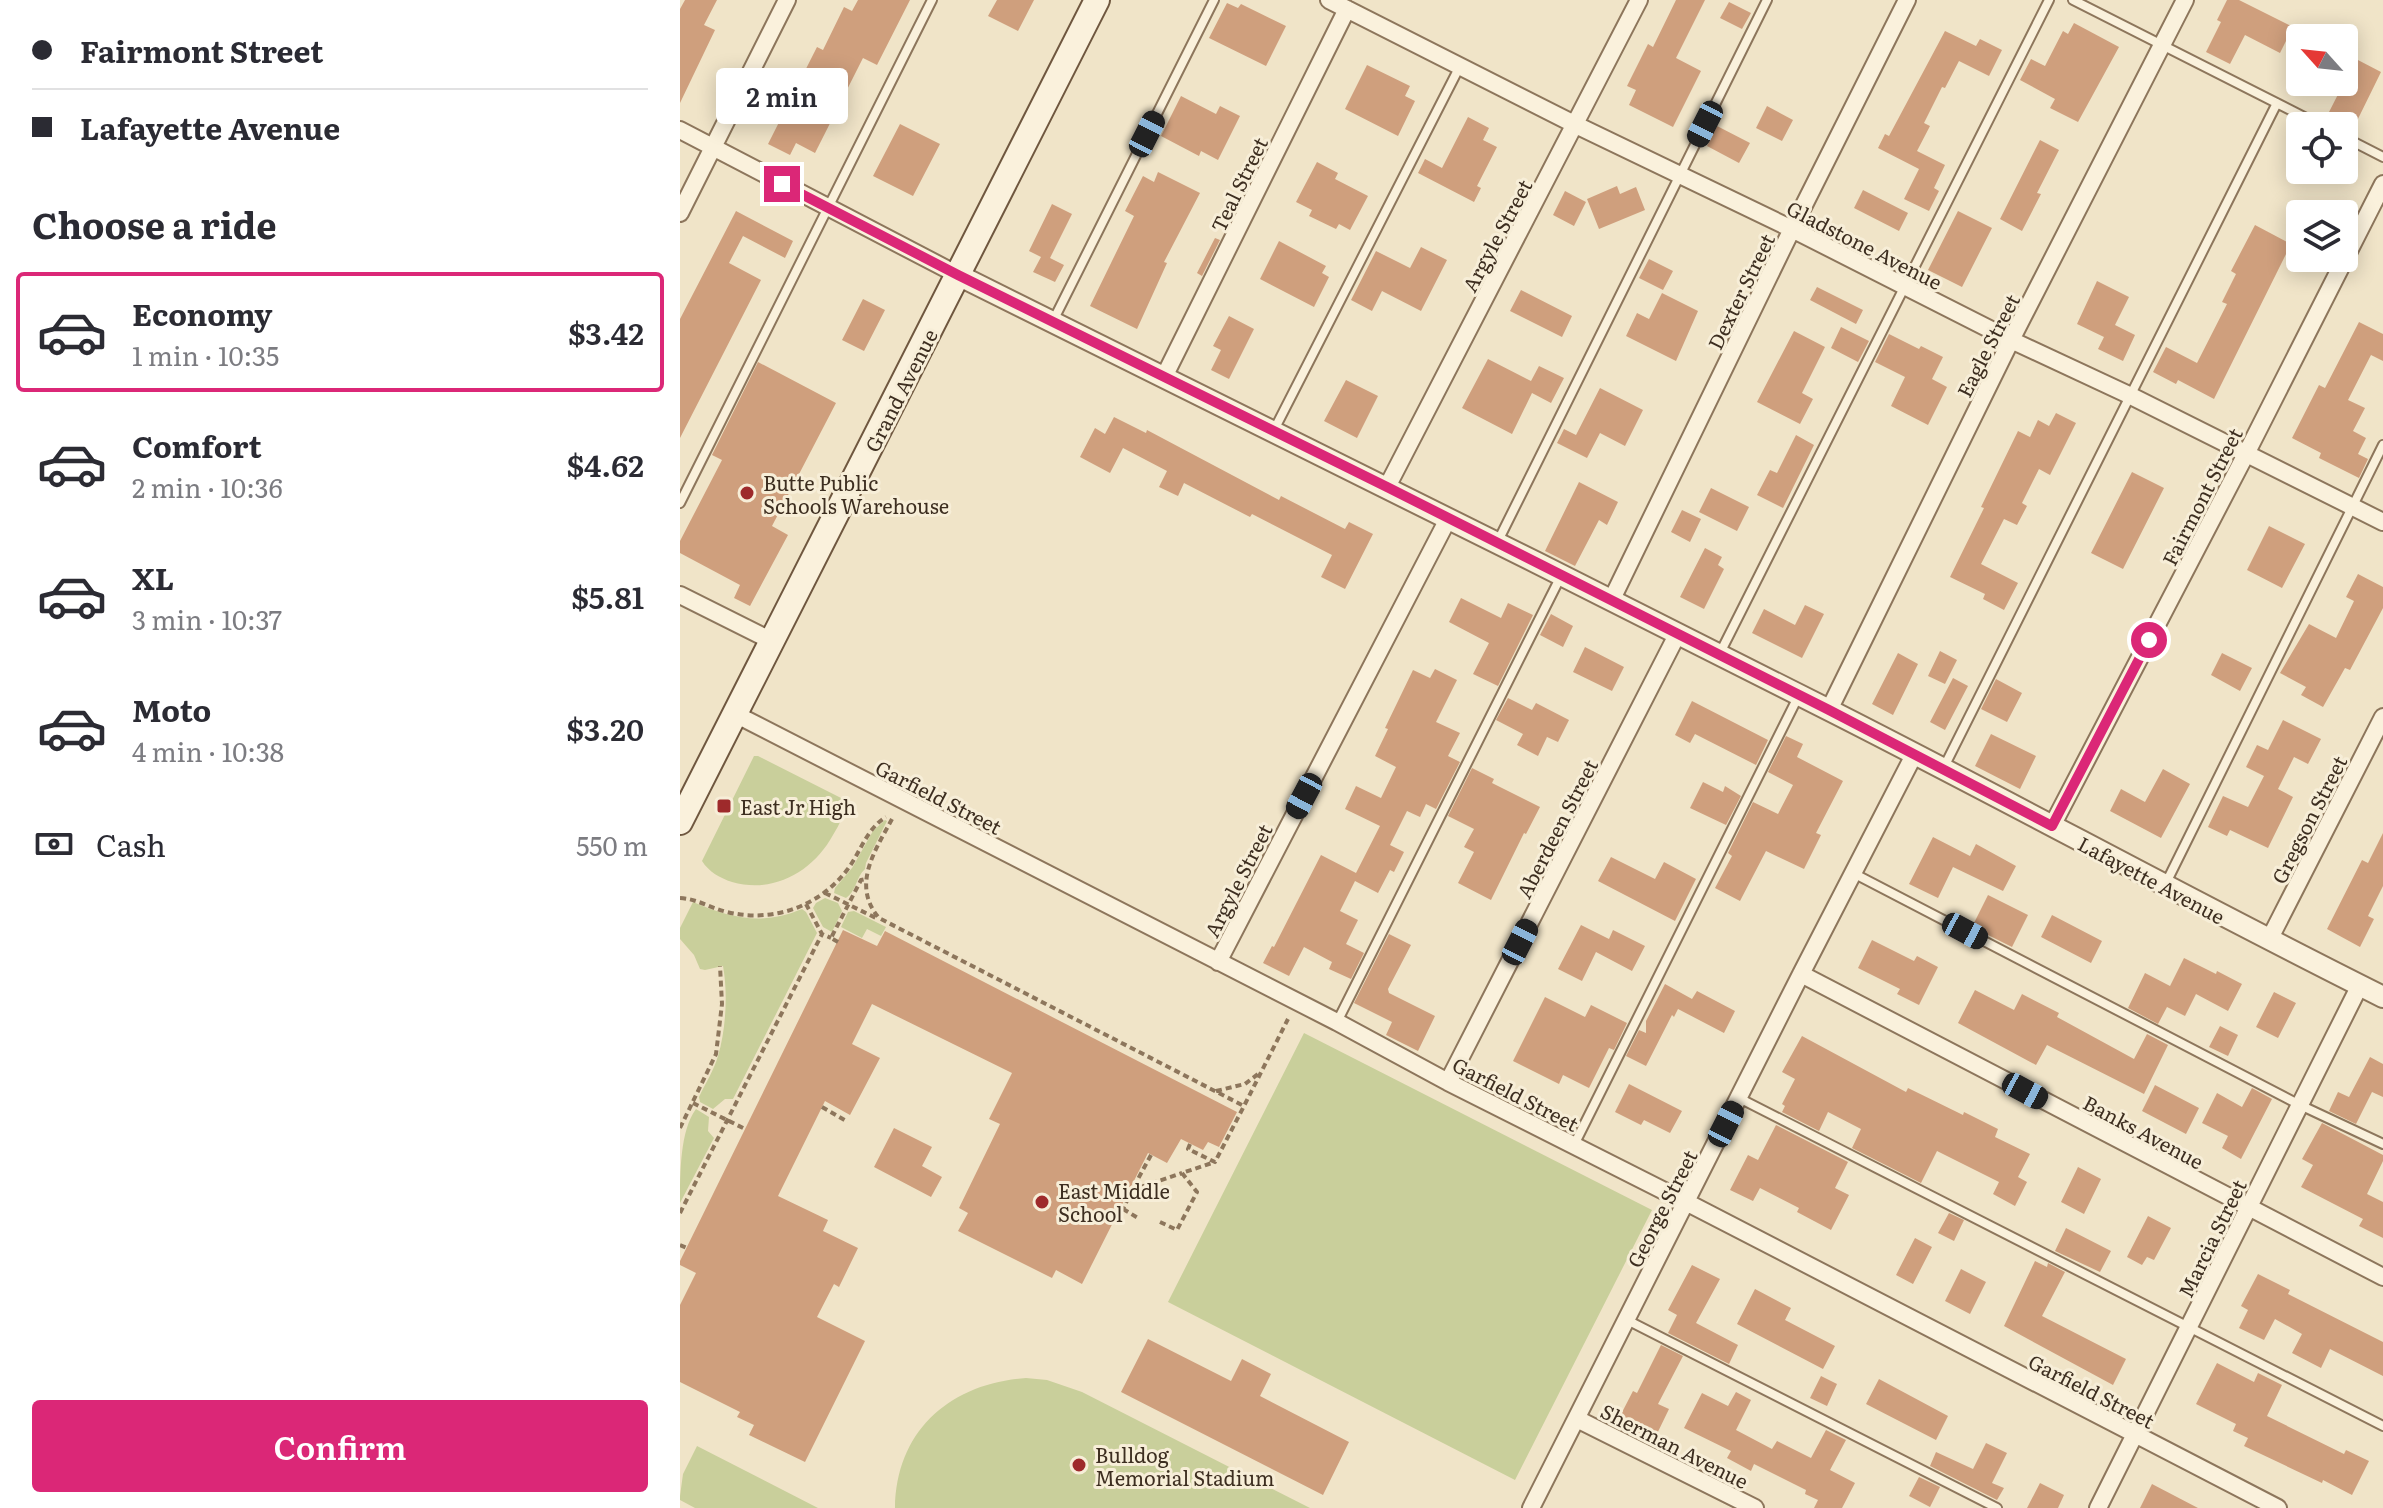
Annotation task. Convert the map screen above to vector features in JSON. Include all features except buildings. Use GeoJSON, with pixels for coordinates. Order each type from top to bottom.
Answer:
{"type":"FeatureCollection","features":[{"type":"Feature","properties":{"kind":"main road","name":"Grand Avenue"},"geometry":{"type":"LineString","coordinates":[[680,822],[1097,0]]}},
{"type":"Feature","properties":{"kind":"street"},"geometry":{"type":"LineString","coordinates":[[680,213],[787,0]]}},
{"type":"Feature","properties":{"kind":"street","name":"Gladstone Avenue"},"geometry":{"type":"LineString","coordinates":[[1329,0],[1459,68],[2383,522]]}},
{"type":"Feature","properties":{"kind":"street","name":"Argyle Street"},"geometry":{"type":"LineString","coordinates":[[1387,487],[1639,0]]}},
{"type":"Feature","properties":{"kind":"street","name":"Dexter Street"},"geometry":{"type":"LineString","coordinates":[[1611,601],[1907,0]]}},
{"type":"Feature","properties":{"kind":"street","name":"Eagle Street"},"geometry":{"type":"LineString","coordinates":[[1829,710],[2011,340],[2185,0]]}},
{"type":"Feature","properties":{"kind":"street","name":"Teal Street"},"geometry":{"type":"LineString","coordinates":[[1164,377],[1347,9]]}},
{"type":"Feature","properties":{"kind":"street","name":"Lafayette Avenue"},"geometry":{"type":"LineString","coordinates":[[680,130],[958,275],[1829,710],[2269,940],[2383,996]]}},
{"type":"Feature","properties":{"kind":"street","name":"Fairmont Street"},"geometry":{"type":"LineString","coordinates":[[2052,826],[2383,184]]}},
{"type":"Feature","properties":{"kind":"street","name":"Argyle Street"},"geometry":{"type":"LineString","coordinates":[[1218,962],[1448,519]]}},
{"type":"Feature","properties":{"kind":"street"},"geometry":{"type":"LineString","coordinates":[[680,595],[772,641]]}},
{"type":"Feature","properties":{"kind":"street","name":"Aberdeen Street"},"geometry":{"type":"LineString","coordinates":[[1448,1082],[1677,635]]}},
{"type":"Feature","properties":{"kind":"street","name":"Garfield Street"},"geometry":{"type":"LineString","coordinates":[[735,714],[2278,1508]]}},
{"type":"Feature","properties":{"kind":"street","name":"Gregson Street"},"geometry":{"type":"LineString","coordinates":[[2269,940],[2383,717]]}},
{"type":"Feature","properties":{"kind":"street","name":"George Street"},"geometry":{"type":"LineString","coordinates":[[1531,1508],[1914,755]]}},
{"type":"Feature","properties":{"kind":"street","name":"Banks Avenue"},"geometry":{"type":"LineString","coordinates":[[1801,974],[2383,1277]]}},
{"type":"Feature","properties":{"kind":"street","name":"Marcia Street"},"geometry":{"type":"LineString","coordinates":[[2098,1508],[2360,985]]}},
{"type":"Feature","properties":{"kind":"street","name":"Sherman Avenue"},"geometry":{"type":"LineString","coordinates":[[1577,1419],[1755,1508]]}},
{"type":"Feature","properties":{"kind":"lane"},"geometry":{"type":"LineString","coordinates":[[680,503],[932,0]]}},
{"type":"Feature","properties":{"kind":"lane"},"geometry":{"type":"LineString","coordinates":[[1053,322],[1214,0]]}},
{"type":"Feature","properties":{"kind":"lane"},"geometry":{"type":"LineString","coordinates":[[1496,544],[1767,0]]}},
{"type":"Feature","properties":{"kind":"lane"},"geometry":{"type":"LineString","coordinates":[[1719,656],[2049,0]]}},
{"type":"Feature","properties":{"kind":"lane"},"geometry":{"type":"LineString","coordinates":[[2073,0],[2295,112]]}},
{"type":"Feature","properties":{"kind":"lane"},"geometry":{"type":"LineString","coordinates":[[1274,431],[1459,68]]}},
{"type":"Feature","properties":{"kind":"lane"},"geometry":{"type":"LineString","coordinates":[[1943,770],[2277,103]]}},
{"type":"Feature","properties":{"kind":"lane"},"geometry":{"type":"LineString","coordinates":[[2358,144],[2383,157]]}},
{"type":"Feature","properties":{"kind":"lane"},"geometry":{"type":"LineString","coordinates":[[2165,885],[2383,445]]}},
{"type":"Feature","properties":{"kind":"lane"},"geometry":{"type":"LineString","coordinates":[[1337,1022],[1561,576]]}},
{"type":"Feature","properties":{"kind":"lane"},"geometry":{"type":"LineString","coordinates":[[1574,1146],[1799,695]]}},
{"type":"Feature","properties":{"kind":"lane"},"geometry":{"type":"LineString","coordinates":[[1853,873],[2300,1105],[2383,1144]]}},
{"type":"Feature","properties":{"kind":"lane"},"geometry":{"type":"LineString","coordinates":[[1739,1098],[2383,1426]]}},
{"type":"Feature","properties":{"kind":"lane"},"geometry":{"type":"LineString","coordinates":[[1627,1320],[1997,1508]]}},
{"type":"Feature","properties":{"kind":"path"},"geometry":{"type":"LineString","coordinates":[[680,898],[693,899],[727,912],[761,916],[806,904],[825,893],[850,867],[871,828],[889,818],[868,865],[866,879],[869,904],[884,922]]}},
{"type":"Feature","properties":{"kind":"path"},"geometry":{"type":"LineString","coordinates":[[831,938],[861,880],[866,879]]}},
{"type":"Feature","properties":{"kind":"path"},"geometry":{"type":"LineString","coordinates":[[825,893],[1244,1106]]}},
{"type":"Feature","properties":{"kind":"path"},"geometry":{"type":"LineString","coordinates":[[806,904],[822,934],[838,942]]}},
{"type":"Feature","properties":{"kind":"path"},"geometry":{"type":"LineString","coordinates":[[680,1213],[822,934]]}},
{"type":"Feature","properties":{"kind":"path"},"geometry":{"type":"LineString","coordinates":[[680,1128],[716,1054],[722,1004],[720,966]]}},
{"type":"Feature","properties":{"kind":"path"},"geometry":{"type":"LineString","coordinates":[[1132,1190],[1215,1162],[1288,1019]]}},
{"type":"Feature","properties":{"kind":"path"},"geometry":{"type":"LineString","coordinates":[[1214,1091],[1245,1084],[1260,1072]]}},
{"type":"Feature","properties":{"kind":"path"},"geometry":{"type":"LineString","coordinates":[[693,1103],[745,1129]]}},
{"type":"Feature","properties":{"kind":"path"},"geometry":{"type":"LineString","coordinates":[[822,1107],[848,1122]]}},
{"type":"Feature","properties":{"kind":"path"},"geometry":{"type":"LineString","coordinates":[[1190,1144],[1188,1149],[1215,1162]]}},
{"type":"Feature","properties":{"kind":"path"},"geometry":{"type":"LineString","coordinates":[[1138,1218],[1122,1208],[1151,1155]]}},
{"type":"Feature","properties":{"kind":"path"},"geometry":{"type":"LineString","coordinates":[[1160,1222],[1177,1230],[1197,1192],[1182,1173]]}},
{"type":"Feature","properties":{"kind":"path"},"geometry":{"type":"LineString","coordinates":[[680,1245],[687,1248]]}},
{"type":"Feature","properties":{"kind":"green space"},"geometry":{"type":"Polygon","coordinates":[[[754,756],[845,800],[838,827],[815,859],[791,876],[763,885],[728,880],[711,871],[702,861],[754,756]]]}},
{"type":"Feature","properties":{"kind":"green space"},"geometry":{"type":"Polygon","coordinates":[[[885,820],[852,892],[846,898],[834,893],[873,831],[885,820]]]}},
{"type":"Feature","properties":{"kind":"green space"},"geometry":{"type":"Polygon","coordinates":[[[825,898],[838,903],[842,911],[832,932],[823,927],[813,908],[825,898]]]}},
{"type":"Feature","properties":{"kind":"green space"},"geometry":{"type":"Polygon","coordinates":[[[693,902],[747,918],[773,917],[802,909],[817,933],[733,1099],[725,1099],[713,1109],[700,1102],[699,1097],[721,1045],[725,977],[723,966],[700,969],[694,955],[680,939],[680,928],[693,902]]]}},
{"type":"Feature","properties":{"kind":"green space"},"geometry":{"type":"Polygon","coordinates":[[[854,911],[886,927],[881,936],[867,929],[862,938],[841,927],[848,912],[854,911]]]}},
{"type":"Feature","properties":{"kind":"green space"},"geometry":{"type":"Polygon","coordinates":[[[1304,1033],[1652,1210],[1515,1480],[1168,1302],[1304,1033]]]}},
{"type":"Feature","properties":{"kind":"green space"},"geometry":{"type":"Polygon","coordinates":[[[696,1109],[709,1117],[708,1131],[714,1138],[680,1203],[684,1140],[696,1109]]]}},
{"type":"Feature","properties":{"kind":"green space"},"geometry":{"type":"Polygon","coordinates":[[[1026,1378],[1047,1380],[1082,1392],[1310,1508],[895,1508],[905,1455],[917,1434],[933,1416],[974,1389],[1026,1378]]]}},
{"type":"Feature","properties":{"kind":"green space"},"geometry":{"type":"Polygon","coordinates":[[[697,1446],[818,1508],[695,1508],[680,1500],[680,1496],[683,1474],[697,1446]]]}},
{"type":"Feature","properties":{"kind":"place","name":"Butte Public Schools Warehouse"},"geometry":{"type":"Point","coordinates":[747,493]}},
{"type":"Feature","properties":{"kind":"place","name":"East Jr High"},"geometry":{"type":"Point","coordinates":[724,806]}},
{"type":"Feature","properties":{"kind":"place","name":"East Middle School"},"geometry":{"type":"Point","coordinates":[1042,1202]}},
{"type":"Feature","properties":{"kind":"place","name":"Bulldog Memorial Stadium"},"geometry":{"type":"Point","coordinates":[1079,1465]}},
{"type":"Feature","properties":{"kind":"route"},"geometry":{"type":"LineString","coordinates":[[782,184],[1829,710],[2052,826],[2149,640]]}}]}
